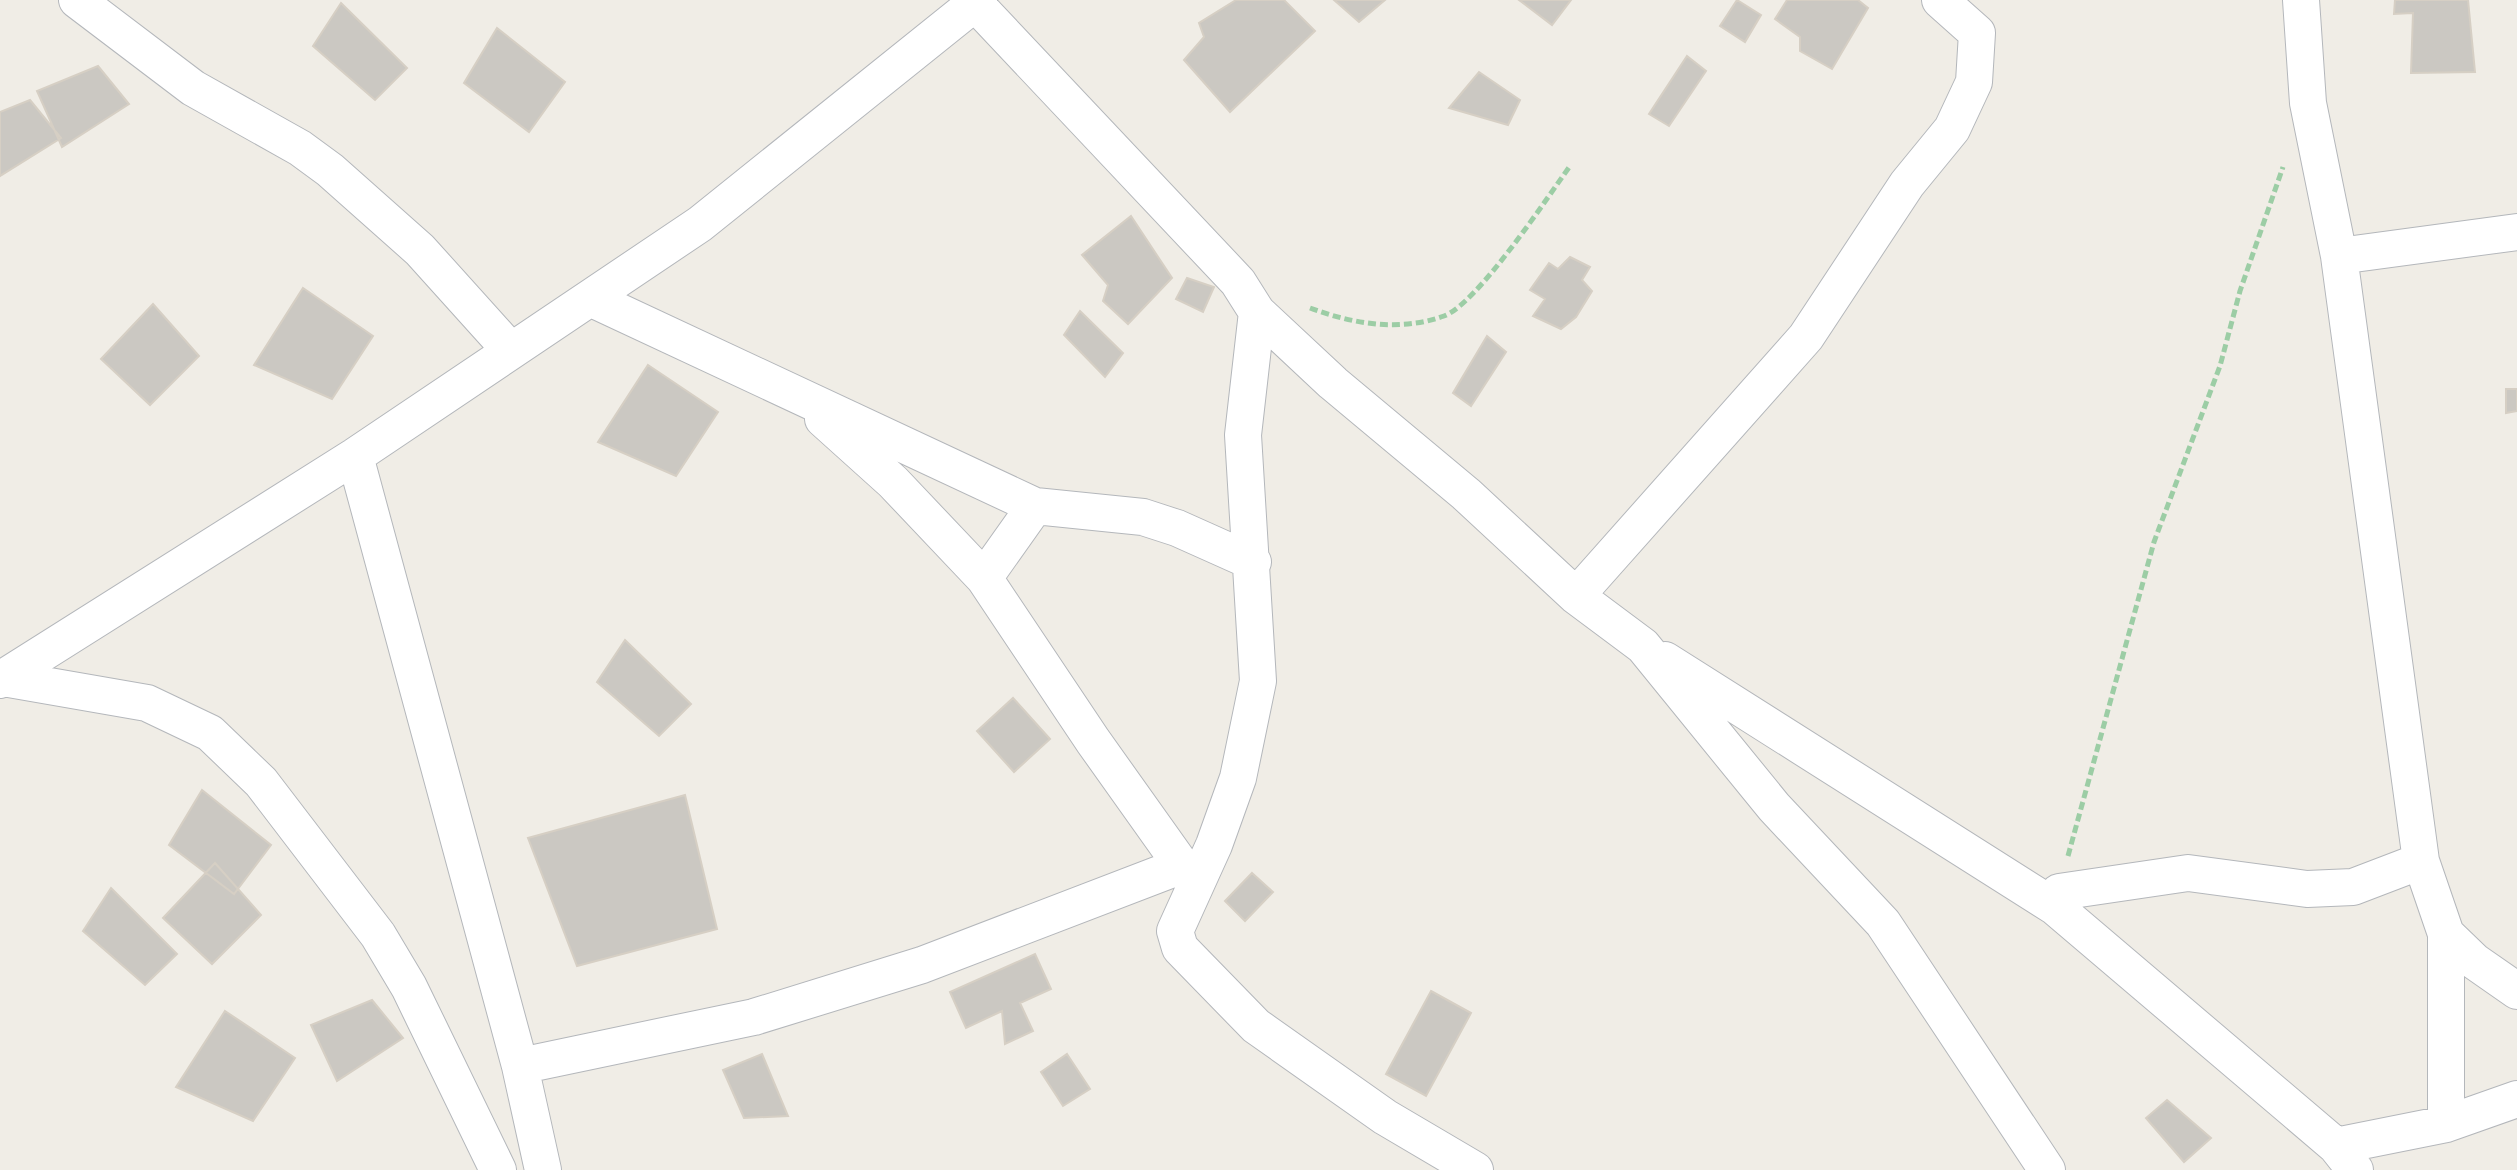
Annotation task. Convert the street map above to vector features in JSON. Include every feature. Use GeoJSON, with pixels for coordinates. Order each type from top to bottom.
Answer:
{"type":"FeatureCollection","features":[{"type":"Feature","properties":{"kind":"street"},"geometry":{"type":"LineString","coordinates":[[77,0],[193,88],[300,148],[330,170],[420,250],[511,351]]}},
{"type":"Feature","properties":{"kind":"street"},"geometry":{"type":"LineString","coordinates":[[1576,596],[1806,337],[1907,184],[1952,129],[1974,82],[1981,17],[1940,0]]}},
{"type":"Feature","properties":{"kind":"street"},"geometry":{"type":"LineString","coordinates":[[2301,0],[2308,103],[2339,256],[2421,861],[2446,934],[2446,1124]]}},
{"type":"Feature","properties":{"kind":"street"},"geometry":{"type":"LineString","coordinates":[[2,679],[355,456],[700,224],[975,1],[1238,282],[1257,312],[1333,383],[1466,494],[1576,596],[1643,646],[2057,900],[2346,1158],[2517,1099]]}},
{"type":"Feature","properties":{"kind":"street"},"geometry":{"type":"LineString","coordinates":[[2339,256],[2517,232]]}},
{"type":"Feature","properties":{"kind":"street"},"geometry":{"type":"LineString","coordinates":[[592,299],[1035,506],[1143,517],[1177,528],[1253,562]]}},
{"type":"Feature","properties":{"kind":"street"},"geometry":{"type":"LineString","coordinates":[[1257,312],[1243,435],[1245,511],[1253,562],[1258,681],[1238,778],[1189,874],[1175,931],[1180,948],[1269,1035],[1385,1117],[1475,1170]]}},
{"type":"Feature","properties":{"kind":"street"},"geometry":{"type":"LineString","coordinates":[[798,396],[893,482],[984,578],[1093,741],[1189,874]]}},
{"type":"Feature","properties":{"kind":"street"},"geometry":{"type":"LineString","coordinates":[[355,456],[520,1066],[543,1170]]}},
{"type":"Feature","properties":{"kind":"street"},"geometry":{"type":"LineString","coordinates":[[984,578],[1035,506]]}},
{"type":"Feature","properties":{"kind":"street"},"geometry":{"type":"LineString","coordinates":[[1643,646],[1774,807],[1883,923],[2047,1170]]}},
{"type":"Feature","properties":{"kind":"street"},"geometry":{"type":"LineString","coordinates":[[2,679],[147,703],[210,733],[261,782],[378,935],[409,987],[498,1170]]}},
{"type":"Feature","properties":{"kind":"street"},"geometry":{"type":"LineString","coordinates":[[2057,900],[2188,873],[2307,889],[2353,887],[2421,861]]}},
{"type":"Feature","properties":{"kind":"street"},"geometry":{"type":"LineString","coordinates":[[520,1066],[754,1017],[922,965],[1189,874]]}},
{"type":"Feature","properties":{"kind":"street"},"geometry":{"type":"LineString","coordinates":[[2446,934],[2474,961],[2517,991]]}},
{"type":"Feature","properties":{"kind":"path"},"geometry":{"type":"LineString","coordinates":[[2057,900],[2154,542],[2220,366],[2240,291],[2285,161]]}},
{"type":"Feature","properties":{"kind":"path"},"geometry":{"type":"LineString","coordinates":[[1308,307],[1369,324],[1411,325],[1447,315],[1489,277],[1570,166]]}},
{"type":"Feature","properties":{"kind":"building"},"geometry":{"type":"Polygon","coordinates":[[[1236,0],[1284,0],[1315,31],[1230,112],[1184,60],[1204,37],[1199,23],[1236,0]]]}},
{"type":"Feature","properties":{"kind":"building"},"geometry":{"type":"Polygon","coordinates":[[[1334,0],[1385,0],[1359,22],[1334,0]]]}},
{"type":"Feature","properties":{"kind":"building"},"geometry":{"type":"Polygon","coordinates":[[[1519,0],[1571,0],[1552,25],[1519,0]]]}},
{"type":"Feature","properties":{"kind":"building"},"geometry":{"type":"Polygon","coordinates":[[[1737,0],[1761,15],[1745,42],[1720,26],[1737,0]]]}},
{"type":"Feature","properties":{"kind":"building"},"geometry":{"type":"Polygon","coordinates":[[[1787,0],[1858,0],[1868,8],[1832,69],[1800,51],[1800,37],[1775,19],[1787,0]]]}},
{"type":"Feature","properties":{"kind":"building"},"geometry":{"type":"Polygon","coordinates":[[[2395,0],[2468,0],[2475,72],[2411,73],[2413,13],[2394,14],[2395,0]]]}},
{"type":"Feature","properties":{"kind":"building"},"geometry":{"type":"Polygon","coordinates":[[[341,3],[407,68],[375,100],[313,46],[341,3]]]}},
{"type":"Feature","properties":{"kind":"building"},"geometry":{"type":"Polygon","coordinates":[[[497,28],[565,82],[529,132],[464,83],[497,28]]]}},
{"type":"Feature","properties":{"kind":"building"},"geometry":{"type":"Polygon","coordinates":[[[1687,56],[1706,71],[1669,126],[1649,114],[1687,56]]]}},
{"type":"Feature","properties":{"kind":"building"},"geometry":{"type":"Polygon","coordinates":[[[98,66],[129,104],[62,147],[37,91],[98,66]]]}},
{"type":"Feature","properties":{"kind":"building"},"geometry":{"type":"Polygon","coordinates":[[[1479,72],[1520,100],[1508,125],[1449,108],[1479,72]]]}},
{"type":"Feature","properties":{"kind":"building"},"geometry":{"type":"Polygon","coordinates":[[[30,100],[61,138],[0,176],[0,112],[30,100]]]}},
{"type":"Feature","properties":{"kind":"building"},"geometry":{"type":"Polygon","coordinates":[[[1131,216],[1172,278],[1128,324],[1103,301],[1108,285],[1082,255],[1131,216]]]}},
{"type":"Feature","properties":{"kind":"building"},"geometry":{"type":"Polygon","coordinates":[[[1570,257],[1590,267],[1582,280],[1592,291],[1576,317],[1561,329],[1533,316],[1545,299],[1530,290],[1549,263],[1558,269],[1570,257]]]}},
{"type":"Feature","properties":{"kind":"building"},"geometry":{"type":"Polygon","coordinates":[[[1187,278],[1214,287],[1203,312],[1176,299],[1187,278]]]}},
{"type":"Feature","properties":{"kind":"building"},"geometry":{"type":"Polygon","coordinates":[[[303,288],[373,336],[332,399],[254,365],[303,288]]]}},
{"type":"Feature","properties":{"kind":"building"},"geometry":{"type":"Polygon","coordinates":[[[153,304],[199,356],[150,405],[101,359],[153,304]]]}},
{"type":"Feature","properties":{"kind":"building"},"geometry":{"type":"Polygon","coordinates":[[[1080,311],[1123,353],[1105,377],[1064,335],[1080,311]]]}},
{"type":"Feature","properties":{"kind":"building"},"geometry":{"type":"Polygon","coordinates":[[[1487,336],[1506,352],[1471,406],[1453,393],[1487,336]]]}},
{"type":"Feature","properties":{"kind":"building"},"geometry":{"type":"Polygon","coordinates":[[[648,365],[718,412],[676,476],[598,442],[648,365]]]}},
{"type":"Feature","properties":{"kind":"building"},"geometry":{"type":"Polygon","coordinates":[[[2506,389],[2517,389],[2517,411],[2506,413],[2506,389]]]}},
{"type":"Feature","properties":{"kind":"building"},"geometry":{"type":"Polygon","coordinates":[[[625,640],[691,704],[659,736],[597,682],[625,640]]]}},
{"type":"Feature","properties":{"kind":"building"},"geometry":{"type":"Polygon","coordinates":[[[1013,698],[1050,739],[1014,772],[977,731],[1013,698]]]}},
{"type":"Feature","properties":{"kind":"building"},"geometry":{"type":"Polygon","coordinates":[[[202,790],[271,845],[234,894],[169,845],[202,790]]]}},
{"type":"Feature","properties":{"kind":"building"},"geometry":{"type":"Polygon","coordinates":[[[685,795],[717,929],[577,966],[528,838],[685,795]]]}},
{"type":"Feature","properties":{"kind":"building"},"geometry":{"type":"Polygon","coordinates":[[[215,863],[261,915],[212,964],[163,918],[215,863]]]}},
{"type":"Feature","properties":{"kind":"building"},"geometry":{"type":"Polygon","coordinates":[[[1252,873],[1273,892],[1245,921],[1225,901],[1252,873]]]}},
{"type":"Feature","properties":{"kind":"building"},"geometry":{"type":"Polygon","coordinates":[[[111,888],[177,954],[145,985],[83,931],[111,888]]]}},
{"type":"Feature","properties":{"kind":"building"},"geometry":{"type":"Polygon","coordinates":[[[1035,954],[1051,989],[1020,1003],[1033,1031],[1005,1044],[1002,1011],[966,1028],[950,992],[1035,954]]]}},
{"type":"Feature","properties":{"kind":"building"},"geometry":{"type":"Polygon","coordinates":[[[1431,991],[1471,1013],[1426,1096],[1386,1074],[1431,991]]]}},
{"type":"Feature","properties":{"kind":"building"},"geometry":{"type":"Polygon","coordinates":[[[372,1000],[403,1038],[337,1081],[311,1025],[372,1000]]]}},
{"type":"Feature","properties":{"kind":"building"},"geometry":{"type":"Polygon","coordinates":[[[225,1011],[295,1058],[253,1121],[176,1087],[225,1011]]]}},
{"type":"Feature","properties":{"kind":"building"},"geometry":{"type":"Polygon","coordinates":[[[762,1054],[788,1116],[744,1118],[723,1070],[762,1054]]]}},
{"type":"Feature","properties":{"kind":"building"},"geometry":{"type":"Polygon","coordinates":[[[1067,1054],[1090,1089],[1063,1106],[1041,1072],[1067,1054]]]}},
{"type":"Feature","properties":{"kind":"building"},"geometry":{"type":"Polygon","coordinates":[[[2167,1100],[2211,1138],[2184,1162],[2146,1118],[2167,1100]]]}}]}
